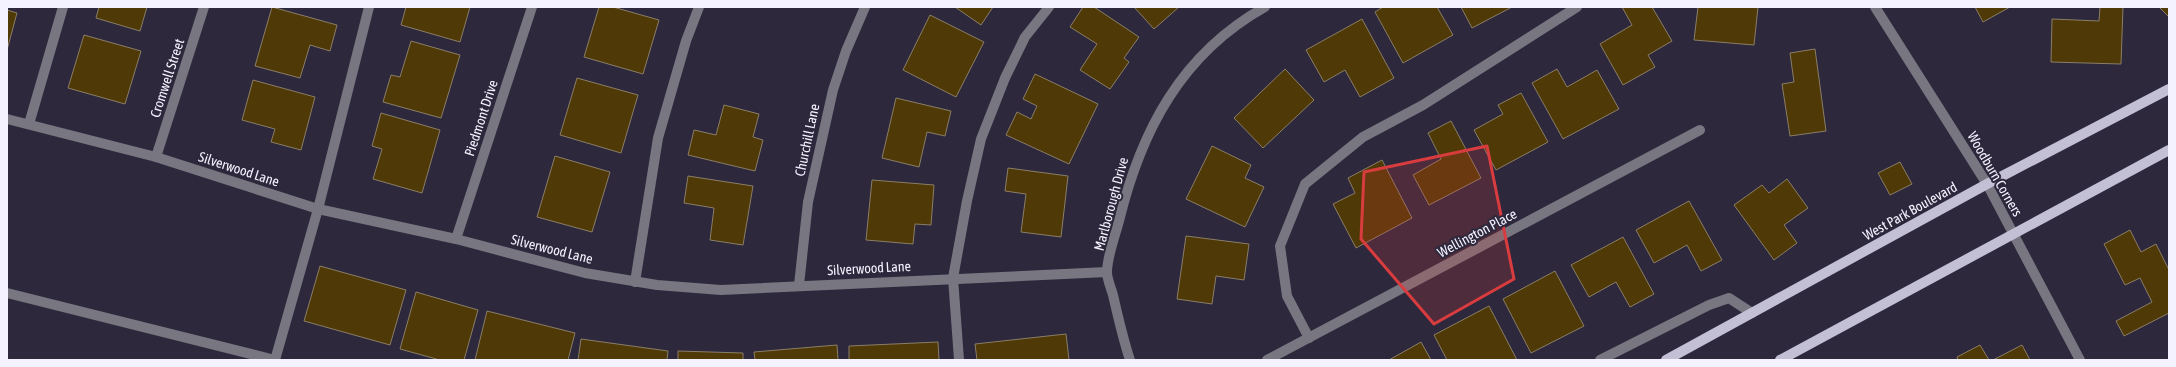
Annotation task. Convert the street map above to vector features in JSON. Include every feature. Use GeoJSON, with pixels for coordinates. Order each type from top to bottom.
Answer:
{"type":"FeatureCollection","features":[{"type":"Feature","properties":{"kind":"main road","name":"West Park Boulevard"},"geometry":{"type":"LineString","coordinates":[[1666,360],[1987,184],[2169,89]]}},
{"type":"Feature","properties":{"kind":"main road"},"geometry":{"type":"LineString","coordinates":[[1780,360],[2169,150]]}},
{"type":"Feature","properties":{"kind":"street"},"geometry":{"type":"LineString","coordinates":[[29,124],[63,7]]}},
{"type":"Feature","properties":{"kind":"street","name":"Cromwell Street"},"geometry":{"type":"LineString","coordinates":[[156,158],[204,7]]}},
{"type":"Feature","properties":{"kind":"street"},"geometry":{"type":"LineString","coordinates":[[7,293],[275,360],[318,209],[369,7]]}},
{"type":"Feature","properties":{"kind":"street","name":"Piedmont Drive"},"geometry":{"type":"LineString","coordinates":[[456,239],[532,7]]}},
{"type":"Feature","properties":{"kind":"street"},"geometry":{"type":"LineString","coordinates":[[635,282],[658,138],[686,41],[699,7]]}},
{"type":"Feature","properties":{"kind":"street","name":"Churchill Lane"},"geometry":{"type":"LineString","coordinates":[[799,285],[808,202],[833,90],[846,51],[865,7]]}},
{"type":"Feature","properties":{"kind":"street"},"geometry":{"type":"LineString","coordinates":[[959,360],[953,278],[967,201],[981,139],[1005,78],[1026,37],[1049,7]]}},
{"type":"Feature","properties":{"kind":"street","name":"Marlborough Drive"},"geometry":{"type":"LineString","coordinates":[[1130,360],[1107,272],[1128,182],[1143,144],[1155,120],[1176,86],[1207,51],[1228,32],[1265,7]]}},
{"type":"Feature","properties":{"kind":"street"},"geometry":{"type":"LineString","coordinates":[[1308,338],[1287,296],[1280,246],[1304,184],[1363,137],[1422,105],[1577,7]]}},
{"type":"Feature","properties":{"kind":"street","name":"Woodburn Corners"},"geometry":{"type":"LineString","coordinates":[[1875,7],[1987,184],[2080,360]]}},
{"type":"Feature","properties":{"kind":"street","name":"Silverwood Lane"},"geometry":{"type":"LineString","coordinates":[[7,119],[156,158],[318,209],[456,239],[585,273],[635,282],[721,290],[799,285],[1107,272]]}},
{"type":"Feature","properties":{"kind":"street","name":"Wellington Place"},"geometry":{"type":"LineString","coordinates":[[1267,360],[1700,130]]}},
{"type":"Feature","properties":{"kind":"street"},"geometry":{"type":"LineString","coordinates":[[1600,360],[1709,305],[1729,298],[1752,313]]}},
{"type":"Feature","properties":{"kind":"highlighted area"},"geometry":{"type":"Polygon","coordinates":[[[1487,146],[1514,279],[1434,324],[1361,239],[1364,172],[1487,146]]]}},
{"type":"Feature","properties":{"kind":"building"},"geometry":{"type":"Polygon","coordinates":[[[99,7],[147,7],[140,31],[96,18],[99,7]]]}},
{"type":"Feature","properties":{"kind":"building"},"geometry":{"type":"Polygon","coordinates":[[[272,7],[337,25],[330,51],[310,45],[300,78],[255,66],[272,7]]]}},
{"type":"Feature","properties":{"kind":"building"},"geometry":{"type":"Polygon","coordinates":[[[406,7],[470,7],[460,42],[401,25],[406,7]]]}},
{"type":"Feature","properties":{"kind":"building"},"geometry":{"type":"Polygon","coordinates":[[[599,7],[613,7],[659,20],[643,74],[584,57],[599,7]]]}},
{"type":"Feature","properties":{"kind":"building"},"geometry":{"type":"Polygon","coordinates":[[[955,7],[993,7],[981,25],[955,7]]]}},
{"type":"Feature","properties":{"kind":"building"},"geometry":{"type":"Polygon","coordinates":[[[1083,7],[1094,7],[1139,37],[1124,58],[1129,62],[1110,89],[1080,70],[1097,44],[1070,27],[1083,7]]]}},
{"type":"Feature","properties":{"kind":"building"},"geometry":{"type":"Polygon","coordinates":[[[1134,7],[1179,7],[1154,29],[1134,7]]]}},
{"type":"Feature","properties":{"kind":"building"},"geometry":{"type":"Polygon","coordinates":[[[1383,7],[1437,7],[1453,35],[1403,63],[1375,12],[1383,7]]]}},
{"type":"Feature","properties":{"kind":"building"},"geometry":{"type":"Polygon","coordinates":[[[1461,7],[1512,7],[1472,28],[1461,7]]]}},
{"type":"Feature","properties":{"kind":"building"},"geometry":{"type":"Polygon","coordinates":[[[1622,7],[1652,7],[1672,41],[1648,55],[1655,67],[1623,85],[1600,44],[1632,25],[1622,7]]]}},
{"type":"Feature","properties":{"kind":"building"},"geometry":{"type":"Polygon","coordinates":[[[1698,7],[1758,7],[1754,45],[1694,40],[1698,7]]]}},
{"type":"Feature","properties":{"kind":"building"},"geometry":{"type":"Polygon","coordinates":[[[1975,7],[2010,7],[1983,22],[1975,7]]]}},
{"type":"Feature","properties":{"kind":"building"},"geometry":{"type":"Polygon","coordinates":[[[2100,7],[2123,7],[2121,64],[2051,62],[2052,19],[2099,21],[2100,7]]]}},
{"type":"Feature","properties":{"kind":"building"},"geometry":{"type":"Polygon","coordinates":[[[2159,7],[2169,7],[2169,17],[2159,7]]]}},
{"type":"Feature","properties":{"kind":"building"},"geometry":{"type":"Polygon","coordinates":[[[7,10],[17,13],[7,50],[7,10]]]}},
{"type":"Feature","properties":{"kind":"building"},"geometry":{"type":"Polygon","coordinates":[[[930,15],[984,42],[956,97],[903,70],[930,15]]]}},
{"type":"Feature","properties":{"kind":"building"},"geometry":{"type":"Polygon","coordinates":[[[1362,19],[1394,78],[1360,97],[1345,70],[1324,82],[1306,50],[1362,19]]]}},
{"type":"Feature","properties":{"kind":"building"},"geometry":{"type":"Polygon","coordinates":[[[84,35],[141,51],[125,104],[68,88],[84,35]]]}},
{"type":"Feature","properties":{"kind":"building"},"geometry":{"type":"Polygon","coordinates":[[[411,41],[460,55],[441,118],[383,102],[391,75],[400,77],[411,41]]]}},
{"type":"Feature","properties":{"kind":"building"},"geometry":{"type":"Polygon","coordinates":[[[1815,49],[1826,131],[1790,136],[1782,84],[1794,82],[1790,53],[1815,49]]]}},
{"type":"Feature","properties":{"kind":"building"},"geometry":{"type":"Polygon","coordinates":[[[1285,69],[1314,100],[1263,148],[1234,118],[1285,69]]]}},
{"type":"Feature","properties":{"kind":"building"},"geometry":{"type":"Polygon","coordinates":[[[1557,69],[1567,87],[1597,70],[1619,109],[1563,139],[1532,83],[1557,69]]]}},
{"type":"Feature","properties":{"kind":"building"},"geometry":{"type":"Polygon","coordinates":[[[1035,74],[1098,104],[1069,164],[1006,135],[1017,112],[1031,119],[1037,106],[1023,99],[1035,74]]]}},
{"type":"Feature","properties":{"kind":"building"},"geometry":{"type":"Polygon","coordinates":[[[577,78],[638,95],[621,153],[560,135],[577,78]]]}},
{"type":"Feature","properties":{"kind":"building"},"geometry":{"type":"Polygon","coordinates":[[[253,80],[315,97],[301,150],[271,142],[275,129],[242,120],[253,80]]]}},
{"type":"Feature","properties":{"kind":"building"},"geometry":{"type":"Polygon","coordinates":[[[1521,93],[1548,142],[1496,170],[1474,130],[1503,114],[1498,105],[1521,93]]]}},
{"type":"Feature","properties":{"kind":"building"},"geometry":{"type":"Polygon","coordinates":[[[896,98],[951,111],[945,136],[927,132],[919,167],[882,158],[896,98]]]}},
{"type":"Feature","properties":{"kind":"building"},"geometry":{"type":"Polygon","coordinates":[[[724,105],[759,114],[753,137],[763,140],[755,171],[688,155],[694,130],[716,135],[724,105]]]}},
{"type":"Feature","properties":{"kind":"building"},"geometry":{"type":"Polygon","coordinates":[[[381,113],[440,130],[422,193],[373,179],[382,149],[372,146],[381,113]]]}},
{"type":"Feature","properties":{"kind":"building"},"geometry":{"type":"Polygon","coordinates":[[[1451,121],[1481,178],[1429,205],[1413,175],[1441,159],[1428,133],[1451,121]]]}},
{"type":"Feature","properties":{"kind":"building"},"geometry":{"type":"Polygon","coordinates":[[[1212,146],[1251,165],[1245,178],[1264,187],[1245,227],[1186,199],[1212,146]]]}},
{"type":"Feature","properties":{"kind":"building"},"geometry":{"type":"Polygon","coordinates":[[[555,156],[610,172],[592,232],[537,217],[555,156]]]}},
{"type":"Feature","properties":{"kind":"building"},"geometry":{"type":"Polygon","coordinates":[[[1382,160],[1412,218],[1356,248],[1333,204],[1355,193],[1348,178],[1382,160]]]}},
{"type":"Feature","properties":{"kind":"building"},"geometry":{"type":"Polygon","coordinates":[[[1900,162],[1912,184],[1890,195],[1878,173],[1900,162]]]}},
{"type":"Feature","properties":{"kind":"building"},"geometry":{"type":"Polygon","coordinates":[[[1008,168],[1068,176],[1061,237],[1021,232],[1026,194],[1005,191],[1008,168]]]}},
{"type":"Feature","properties":{"kind":"building"},"geometry":{"type":"Polygon","coordinates":[[[688,176],[753,186],[743,245],[710,240],[714,208],[684,203],[688,176]]]}},
{"type":"Feature","properties":{"kind":"building"},"geometry":{"type":"Polygon","coordinates":[[[1787,179],[1808,208],[1784,225],[1797,243],[1774,260],[1734,205],[1762,185],[1769,193],[1787,179]]]}},
{"type":"Feature","properties":{"kind":"building"},"geometry":{"type":"Polygon","coordinates":[[[872,180],[934,185],[931,225],[915,224],[913,244],[866,240],[872,180]]]}},
{"type":"Feature","properties":{"kind":"building"},"geometry":{"type":"Polygon","coordinates":[[[1689,201],[1722,260],[1701,271],[1687,245],[1654,263],[1636,230],[1689,201]]]}},
{"type":"Feature","properties":{"kind":"building"},"geometry":{"type":"Polygon","coordinates":[[[2130,230],[2141,252],[2156,244],[2169,270],[2169,313],[2124,336],[2116,321],[2152,302],[2140,278],[2125,285],[2104,244],[2130,230]]]}},
{"type":"Feature","properties":{"kind":"building"},"geometry":{"type":"Polygon","coordinates":[[[1186,236],[1249,244],[1244,280],[1216,276],[1212,304],[1177,299],[1186,236]]]}},
{"type":"Feature","properties":{"kind":"building"},"geometry":{"type":"Polygon","coordinates":[[[1623,237],[1654,294],[1630,307],[1616,282],[1589,297],[1571,265],[1623,237]]]}},
{"type":"Feature","properties":{"kind":"building"},"geometry":{"type":"Polygon","coordinates":[[[320,266],[406,290],[390,345],[304,321],[320,266]]]}},
{"type":"Feature","properties":{"kind":"building"},"geometry":{"type":"Polygon","coordinates":[[[1555,271],[1584,326],[1531,353],[1503,299],[1555,271]]]}},
{"type":"Feature","properties":{"kind":"building"},"geometry":{"type":"Polygon","coordinates":[[[416,292],[478,310],[464,360],[440,360],[400,349],[416,292]]]}},
{"type":"Feature","properties":{"kind":"building"},"geometry":{"type":"Polygon","coordinates":[[[1489,306],[1517,360],[1447,360],[1434,335],[1489,306]]]}},
{"type":"Feature","properties":{"kind":"building"},"geometry":{"type":"Polygon","coordinates":[[[487,311],[575,333],[568,360],[475,360],[487,311]]]}},
{"type":"Feature","properties":{"kind":"building"},"geometry":{"type":"Polygon","coordinates":[[[1066,334],[1069,360],[977,360],[975,344],[1066,334]]]}},
{"type":"Feature","properties":{"kind":"building"},"geometry":{"type":"Polygon","coordinates":[[[581,339],[668,351],[667,360],[578,360],[581,339]]]}},
{"type":"Feature","properties":{"kind":"building"},"geometry":{"type":"Polygon","coordinates":[[[938,342],[939,360],[849,360],[849,346],[938,342]]]}},
{"type":"Feature","properties":{"kind":"building"},"geometry":{"type":"Polygon","coordinates":[[[1421,342],[1431,360],[1389,360],[1421,342]]]}},
{"type":"Feature","properties":{"kind":"building"},"geometry":{"type":"Polygon","coordinates":[[[837,345],[838,360],[755,360],[754,352],[837,345]]]}},
{"type":"Feature","properties":{"kind":"building"},"geometry":{"type":"Polygon","coordinates":[[[1980,345],[1989,360],[1958,360],[1957,357],[1980,345]]]}},
{"type":"Feature","properties":{"kind":"building"},"geometry":{"type":"Polygon","coordinates":[[[2022,345],[2030,360],[1993,360],[2022,345]]]}},
{"type":"Feature","properties":{"kind":"building"},"geometry":{"type":"Polygon","coordinates":[[[678,351],[743,353],[743,360],[678,360],[678,351]]]}}]}
